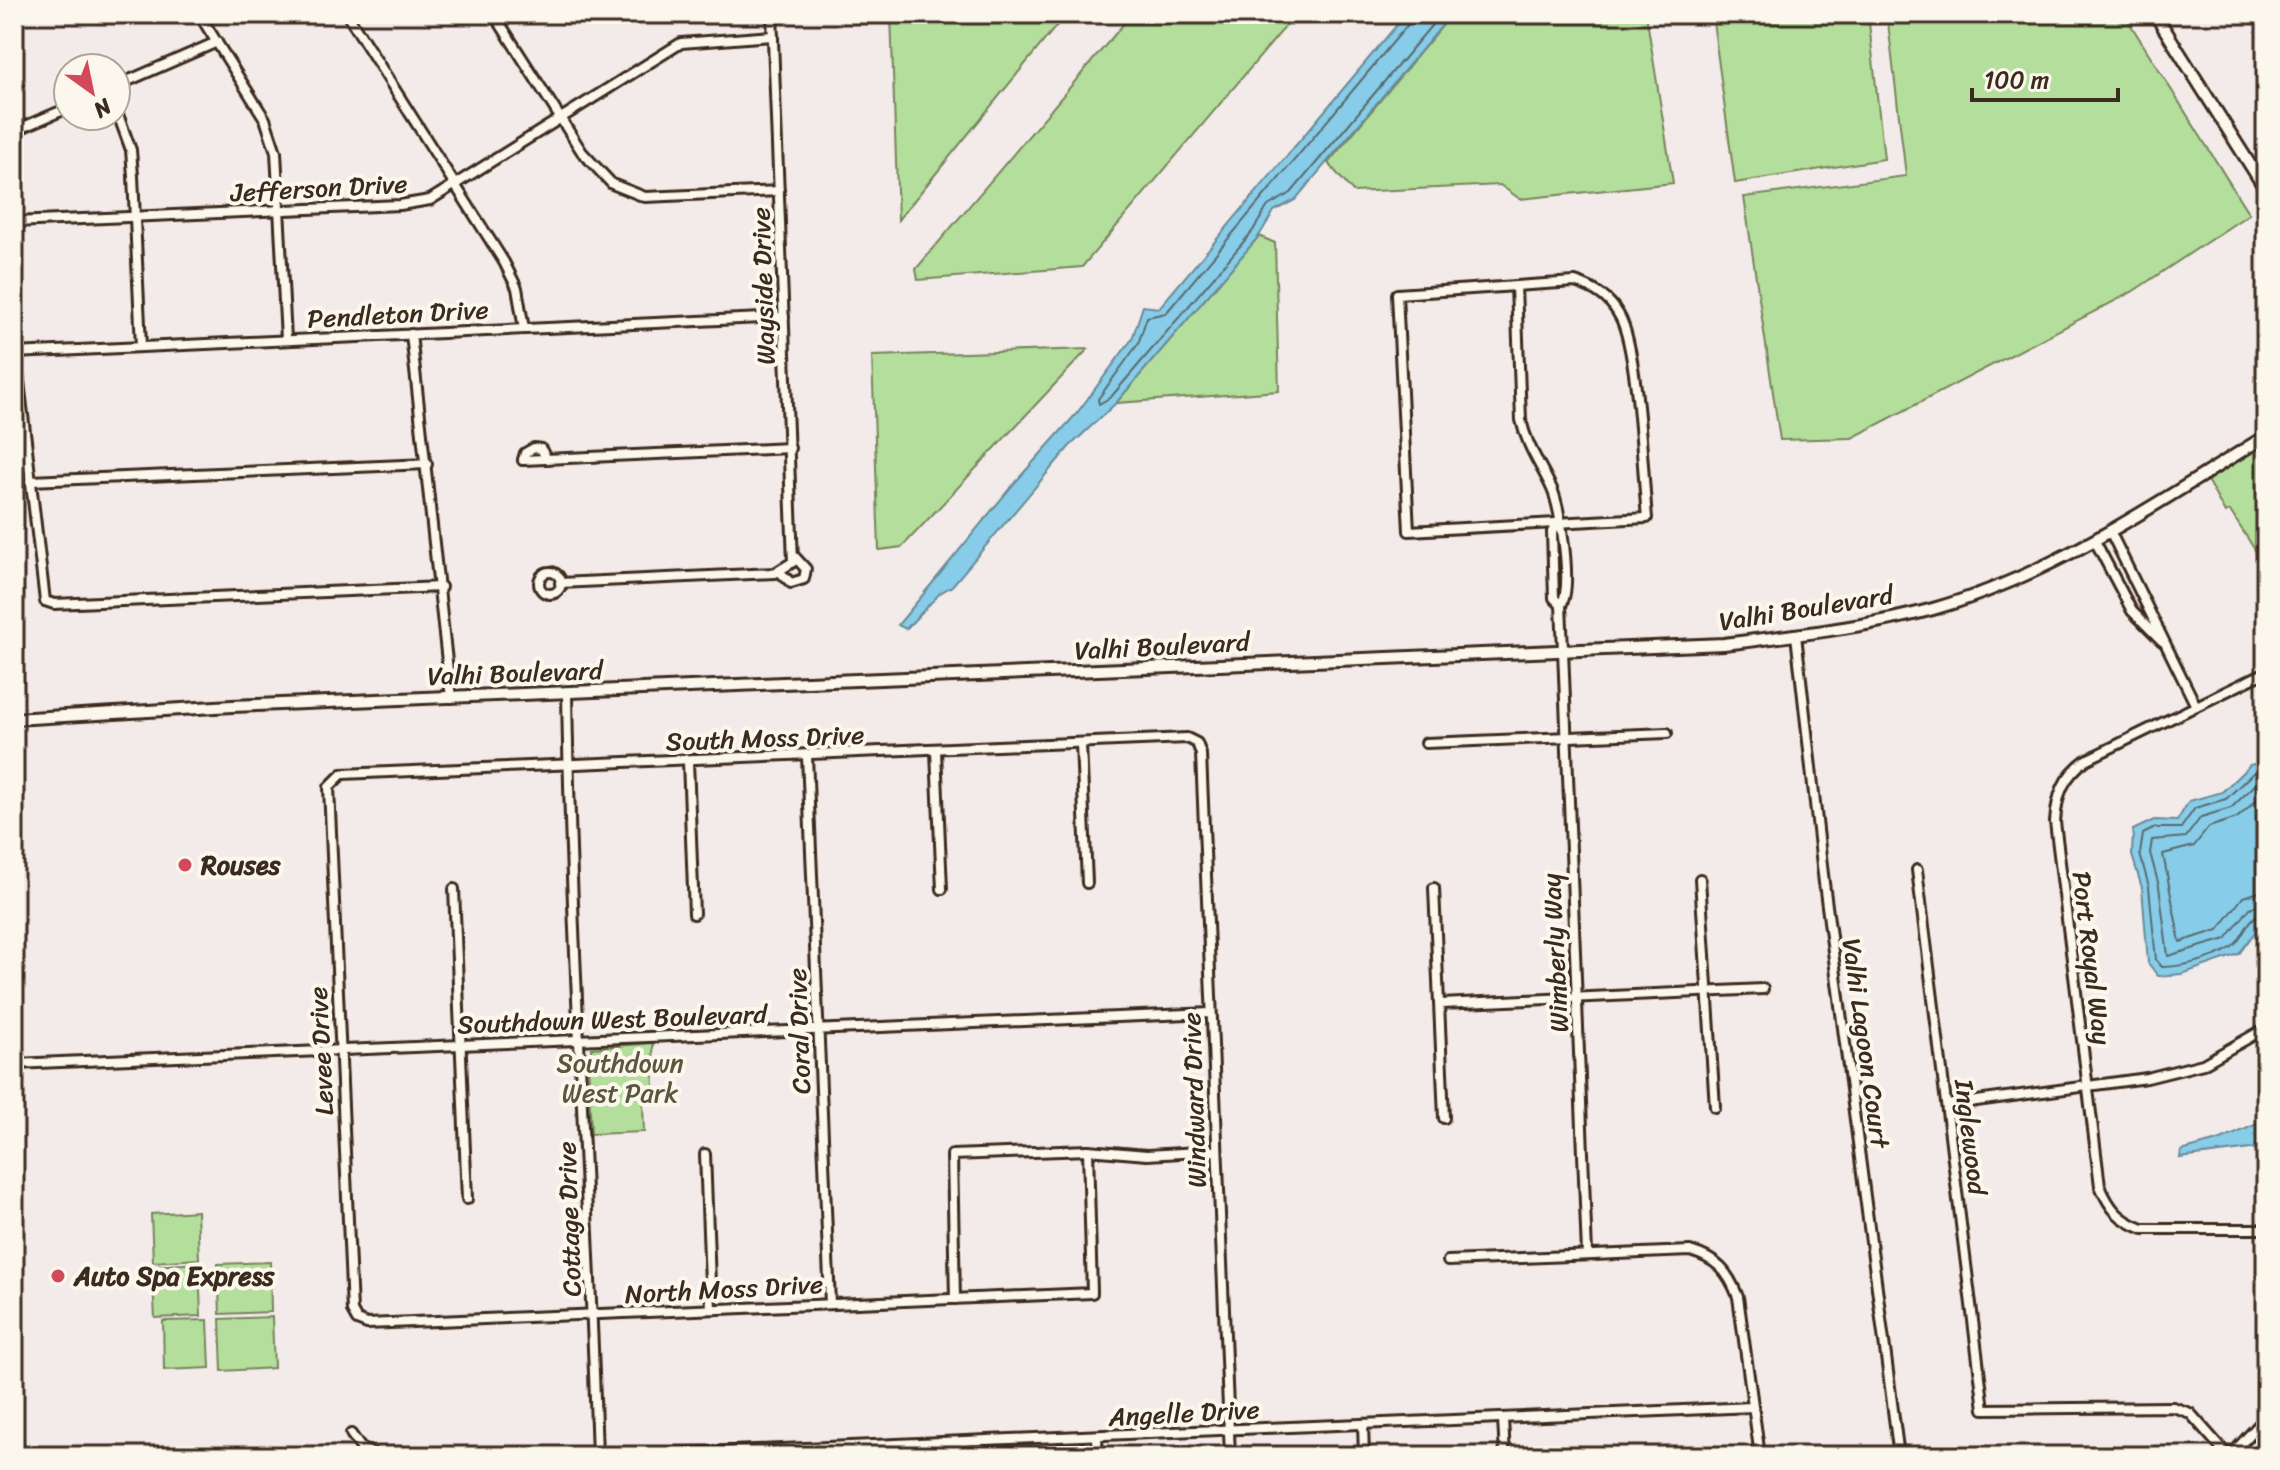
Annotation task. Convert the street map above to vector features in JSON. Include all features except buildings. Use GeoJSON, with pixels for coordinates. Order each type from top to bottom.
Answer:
{"type":"FeatureCollection","features":[{"type":"Feature","properties":{"kind":"street"},"geometry":{"type":"LineString","coordinates":[[199,14],[270,131],[276,152],[286,339]]}},
{"type":"Feature","properties":{"kind":"street"},"geometry":{"type":"LineString","coordinates":[[347,14],[517,288],[524,329]]}},
{"type":"Feature","properties":{"kind":"street"},"geometry":{"type":"LineString","coordinates":[[494,14],[595,170],[628,192],[654,197],[779,191]]}},
{"type":"Feature","properties":{"kind":"street","name":"Wayside Drive"},"geometry":{"type":"LineString","coordinates":[[772,14],[795,557],[806,569],[804,579],[791,583],[781,573]]}},
{"type":"Feature","properties":{"kind":"street"},"geometry":{"type":"LineString","coordinates":[[2155,14],[2266,190]]}},
{"type":"Feature","properties":{"kind":"street","name":"Jefferson Drive"},"geometry":{"type":"LineString","coordinates":[[14,222],[400,205],[430,200],[681,43],[773,36]]}},
{"type":"Feature","properties":{"kind":"street"},"geometry":{"type":"LineString","coordinates":[[132,79],[217,42]]}},
{"type":"Feature","properties":{"kind":"street"},"geometry":{"type":"LineString","coordinates":[[14,131],[52,115]]}},
{"type":"Feature","properties":{"kind":"street"},"geometry":{"type":"LineString","coordinates":[[124,132],[131,150],[141,346]]}},
{"type":"Feature","properties":{"kind":"street"},"geometry":{"type":"LineString","coordinates":[[1575,282],[1608,299],[1621,317],[1635,396],[1647,518],[1409,531],[1397,294],[1516,286],[1575,282]]}},
{"type":"Feature","properties":{"kind":"street"},"geometry":{"type":"LineString","coordinates":[[1516,286],[1521,420],[1526,442],[1553,491],[1558,523]]}},
{"type":"Feature","properties":{"kind":"street","name":"Pendleton Drive"},"geometry":{"type":"LineString","coordinates":[[15,353],[784,317]]}},
{"type":"Feature","properties":{"kind":"street"},"geometry":{"type":"LineString","coordinates":[[411,334],[451,698]]}},
{"type":"Feature","properties":{"kind":"street"},"geometry":{"type":"LineString","coordinates":[[14,339],[45,601],[54,604],[441,587]]}},
{"type":"Feature","properties":{"kind":"street","name":"Valhi Boulevard"},"geometry":{"type":"LineString","coordinates":[[14,719],[232,706],[1724,644],[1796,635],[1859,627],[1936,608],[2019,577],[2095,541],[2266,436]]}},
{"type":"Feature","properties":{"kind":"street"},"geometry":{"type":"LineString","coordinates":[[523,460],[790,448]]}},
{"type":"Feature","properties":{"kind":"street"},"geometry":{"type":"LineString","coordinates":[[30,481],[427,464]]}},
{"type":"Feature","properties":{"kind":"street","name":"Wimberly Way"},"geometry":{"type":"LineString","coordinates":[[1558,523],[1552,532],[1554,598],[1561,605],[1587,1254]]}},
{"type":"Feature","properties":{"kind":"street"},"geometry":{"type":"LineString","coordinates":[[2110,531],[2196,706]]}},
{"type":"Feature","properties":{"kind":"street"},"geometry":{"type":"LineString","coordinates":[[2095,541],[2132,611],[2166,644]]}},
{"type":"Feature","properties":{"kind":"street"},"geometry":{"type":"LineString","coordinates":[[560,583],[781,573],[795,557]]}},
{"type":"Feature","properties":{"kind":"street","name":"Valhi Lagoon Court"},"geometry":{"type":"LineString","coordinates":[[1796,635],[1824,883],[1899,1456]]}},
{"type":"Feature","properties":{"kind":"street","name":"Port Royal Way"},"geometry":{"type":"LineString","coordinates":[[2266,672],[2086,760],[2068,773],[2057,797],[2055,822],[2100,1186],[2110,1209],[2126,1222],[2143,1229],[2266,1229]]}},
{"type":"Feature","properties":{"kind":"street","name":"Cottage Drive"},"geometry":{"type":"LineString","coordinates":[[567,693],[597,1456]]}},
{"type":"Feature","properties":{"kind":"street"},"geometry":{"type":"LineString","coordinates":[[1426,743],[1667,733]]}},
{"type":"Feature","properties":{"kind":"street","name":"South Moss Drive"},"geometry":{"type":"LineString","coordinates":[[334,779],[342,774],[1187,738],[1197,743]]}},
{"type":"Feature","properties":{"kind":"street","name":"Windward Drive"},"geometry":{"type":"LineString","coordinates":[[1197,743],[1201,754],[1230,1456]]}},
{"type":"Feature","properties":{"kind":"street"},"geometry":{"type":"LineString","coordinates":[[1081,744],[1087,883]]}},
{"type":"Feature","properties":{"kind":"street"},"geometry":{"type":"LineString","coordinates":[[936,751],[942,889]]}},
{"type":"Feature","properties":{"kind":"street","name":"Coral Drive"},"geometry":{"type":"LineString","coordinates":[[807,756],[830,1304]]}},
{"type":"Feature","properties":{"kind":"street"},"geometry":{"type":"LineString","coordinates":[[688,761],[694,914]]}},
{"type":"Feature","properties":{"kind":"street","name":"Levee Drive"},"geometry":{"type":"LineString","coordinates":[[334,779],[329,787],[352,1311],[357,1320]]}},
{"type":"Feature","properties":{"kind":"street","name":"Inglewood"},"geometry":{"type":"LineString","coordinates":[[1917,870],[1984,1409],[2173,1407],[2190,1413],[2229,1456]]}},
{"type":"Feature","properties":{"kind":"street"},"geometry":{"type":"LineString","coordinates":[[1700,879],[1715,1107]]}},
{"type":"Feature","properties":{"kind":"street"},"geometry":{"type":"LineString","coordinates":[[1434,888],[1444,1118]]}},
{"type":"Feature","properties":{"kind":"street"},"geometry":{"type":"LineString","coordinates":[[454,889],[467,1199]]}},
{"type":"Feature","properties":{"kind":"street"},"geometry":{"type":"LineString","coordinates":[[1441,1004],[1763,989]]}},
{"type":"Feature","properties":{"kind":"street","name":"Southdown West Boulevard"},"geometry":{"type":"LineString","coordinates":[[14,1064],[1211,1013]]}},
{"type":"Feature","properties":{"kind":"street"},"geometry":{"type":"LineString","coordinates":[[1947,1105],[2147,1078],[2203,1064],[2266,1028]]}},
{"type":"Feature","properties":{"kind":"street"},"geometry":{"type":"LineString","coordinates":[[955,1299],[952,1155],[1088,1150],[1147,1155],[1216,1151]]}},
{"type":"Feature","properties":{"kind":"street","name":"North Moss Drive"},"geometry":{"type":"LineString","coordinates":[[357,1320],[367,1324],[1092,1293],[1088,1150]]}},
{"type":"Feature","properties":{"kind":"street"},"geometry":{"type":"LineString","coordinates":[[705,1154],[711,1309]]}},
{"type":"Feature","properties":{"kind":"street"},"geometry":{"type":"LineString","coordinates":[[1448,1261],[1690,1251],[1712,1258],[1730,1276],[1738,1297],[1760,1456]]}},
{"type":"Feature","properties":{"kind":"street","name":"Angelle Drive"},"geometry":{"type":"LineString","coordinates":[[617,1456],[1753,1407]]}},
{"type":"Feature","properties":{"kind":"street"},"geometry":{"type":"LineString","coordinates":[[2229,1456],[2266,1417]]}},
{"type":"Feature","properties":{"kind":"street"},"geometry":{"type":"LineString","coordinates":[[1503,1419],[1505,1456]]}},
{"type":"Feature","properties":{"kind":"street"},"geometry":{"type":"LineString","coordinates":[[1363,1424],[1364,1456]]}},
{"type":"Feature","properties":{"kind":"street"},"geometry":{"type":"LineString","coordinates":[[351,1434],[361,1448],[378,1456]]}},
{"type":"Feature","properties":{"kind":"street"},"geometry":{"type":"LineString","coordinates":[[1097,1437],[1098,1456]]}},
{"type":"Feature","properties":{"kind":"street"},"geometry":{"type":"LineString","coordinates":[[14,1438],[16,1456]]}},
{"type":"Feature","properties":{"kind":"street"},"geometry":{"type":"LineString","coordinates":[[963,1442],[964,1456]]}},
{"type":"Feature","properties":{"kind":"green space"},"geometry":{"type":"Polygon","coordinates":[[[891,14],[1066,14],[898,220],[891,14]]]}},
{"type":"Feature","properties":{"kind":"green space"},"geometry":{"type":"Polygon","coordinates":[[[1132,14],[1296,14],[1082,267],[918,280],[916,269],[1132,14]]]}},
{"type":"Feature","properties":{"kind":"green space"},"geometry":{"type":"Polygon","coordinates":[[[1452,14],[1646,14],[1673,183],[1520,199],[1500,185],[1353,192],[1328,163],[1452,14]]]}},
{"type":"Feature","properties":{"kind":"green space"},"geometry":{"type":"Polygon","coordinates":[[[1712,14],[1868,14],[1884,159],[1735,183],[1712,14]]]}},
{"type":"Feature","properties":{"kind":"green space"},"geometry":{"type":"Polygon","coordinates":[[[1887,14],[2124,14],[2249,214],[2132,292],[1852,438],[1780,440],[1744,197],[1906,176],[1887,14]]]}},
{"type":"Feature","properties":{"kind":"green space"},"geometry":{"type":"Polygon","coordinates":[[[1259,236],[1275,243],[1279,391],[1116,403],[1259,236]]]}},
{"type":"Feature","properties":{"kind":"green space"},"geometry":{"type":"Polygon","coordinates":[[[1088,349],[902,547],[879,550],[872,356],[1088,349]]]}},
{"type":"Feature","properties":{"kind":"green space"},"geometry":{"type":"Polygon","coordinates":[[[2266,441],[2266,567],[2230,511],[2225,513],[2207,480],[2266,441]]]}},
{"type":"Feature","properties":{"kind":"green space","name":"Southdown West Park"},"geometry":{"type":"Polygon","coordinates":[[[653,1043],[654,1093],[643,1102],[644,1132],[591,1134],[588,1059],[592,1048],[653,1043]]]}},
{"type":"Feature","properties":{"kind":"green space"},"geometry":{"type":"Polygon","coordinates":[[[197,1211],[199,1259],[153,1262],[151,1214],[197,1211]]]}},
{"type":"Feature","properties":{"kind":"green space"},"geometry":{"type":"Polygon","coordinates":[[[270,1262],[271,1312],[220,1314],[218,1264],[270,1262]]]}},
{"type":"Feature","properties":{"kind":"green space"},"geometry":{"type":"Polygon","coordinates":[[[199,1263],[201,1316],[155,1318],[152,1266],[199,1263]]]}},
{"type":"Feature","properties":{"kind":"green space"},"geometry":{"type":"Polygon","coordinates":[[[272,1317],[274,1368],[222,1371],[220,1319],[272,1317]]]}},
{"type":"Feature","properties":{"kind":"green space"},"geometry":{"type":"Polygon","coordinates":[[[208,1320],[210,1368],[164,1370],[163,1321],[208,1320]]]}},
{"type":"Feature","properties":{"kind":"water"},"geometry":{"type":"Polygon","coordinates":[[[1406,14],[1452,14],[1295,200],[1274,211],[1259,236],[1116,403],[1069,447],[952,586],[940,593],[906,629],[898,625],[1011,487],[1077,413],[1132,339],[1143,306],[1159,308],[1406,14]]]}},
{"type":"Feature","properties":{"kind":"water"},"geometry":{"type":"Polygon","coordinates":[[[2266,761],[2266,917],[2239,954],[2182,974],[2158,976],[2148,963],[2142,888],[2132,855],[2133,830],[2154,820],[2177,821],[2189,801],[2222,792],[2250,765],[2266,761]]]}},
{"type":"Feature","properties":{"kind":"water"},"geometry":{"type":"Polygon","coordinates":[[[2266,1120],[2266,1147],[2180,1158],[2181,1151],[2221,1140],[2266,1120]]]}},
{"type":"Feature","properties":{"kind":"place","name":"Rouses"},"geometry":{"type":"Point","coordinates":[185,865]}},
{"type":"Feature","properties":{"kind":"place","name":"Auto Spa Express"},"geometry":{"type":"Point","coordinates":[58,1276]}}]}
